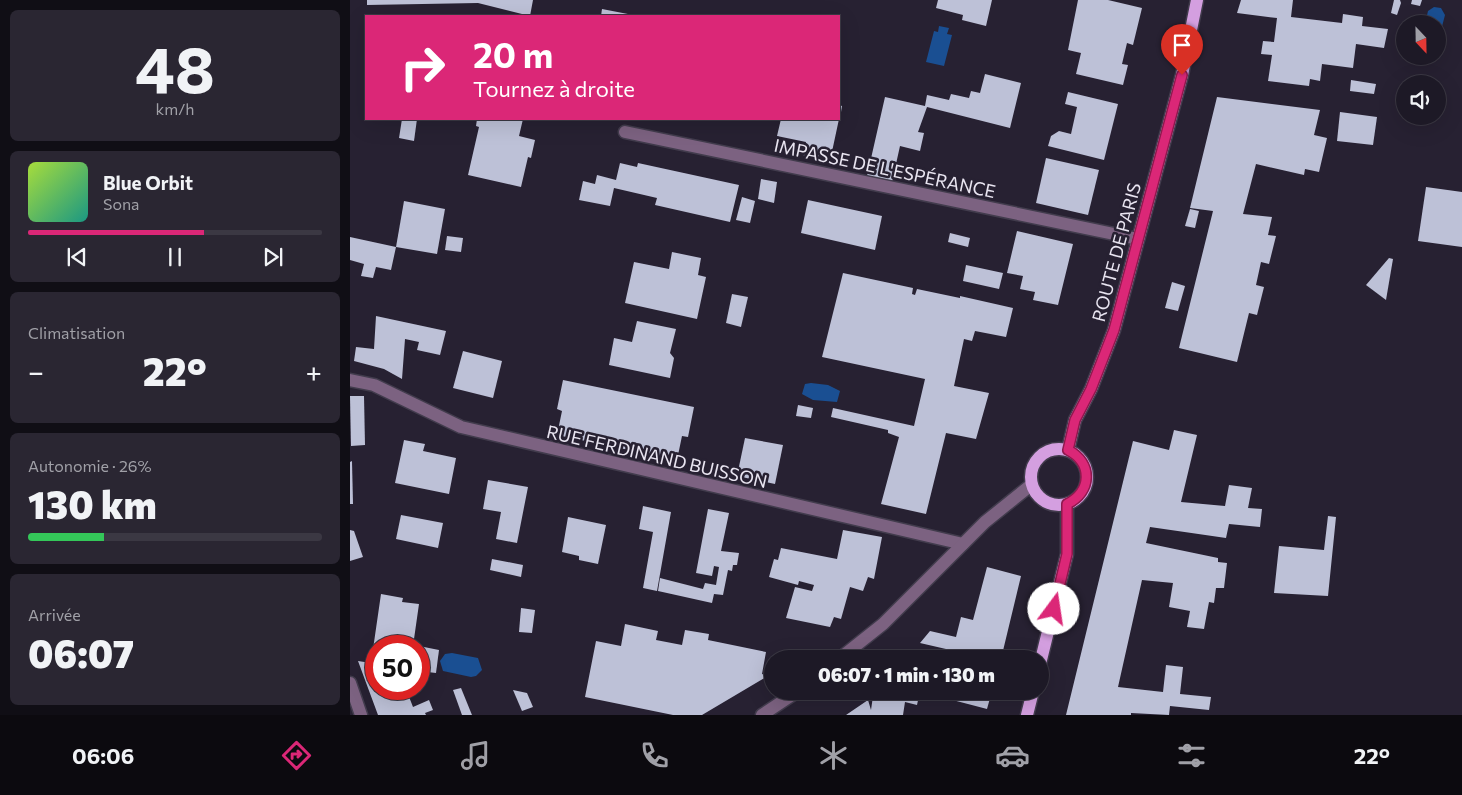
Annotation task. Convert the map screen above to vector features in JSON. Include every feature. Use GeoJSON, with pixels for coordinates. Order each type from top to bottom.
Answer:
{"type":"FeatureCollection","features":[{"type":"Feature","properties":{"kind":"main road","name":"ROUTE DE PARIS"},"geometry":{"type":"LineString","coordinates":[[1068,450],[1075,420],[1091,389],[1114,330],[1182,75],[1197,0]]}},
{"type":"Feature","properties":{"kind":"main road"},"geometry":{"type":"LineString","coordinates":[[1050,450],[1068,450],[1081,459],[1087,473],[1085,489],[1074,501],[1067,504],[1049,504],[1035,494],[1031,486],[1032,468],[1042,454],[1050,450]]}},
{"type":"Feature","properties":{"kind":"main road"},"geometry":{"type":"LineString","coordinates":[[1043,650],[1067,554],[1067,504]]}},
{"type":"Feature","properties":{"kind":"main road"},"geometry":{"type":"LineString","coordinates":[[1027,715],[1031,700]]}},
{"type":"Feature","properties":{"kind":"street","name":"IMPASSE DE L'ESPÉRANCE"},"geometry":{"type":"LineString","coordinates":[[626,132],[1138,239]]}},
{"type":"Feature","properties":{"kind":"street","name":"RUE FERDINAND BUISSON"},"geometry":{"type":"LineString","coordinates":[[350,380],[374,385],[461,427],[963,544]]}},
{"type":"Feature","properties":{"kind":"street"},"geometry":{"type":"LineString","coordinates":[[851,650],[883,624],[985,522],[1031,486]]}},
{"type":"Feature","properties":{"kind":"street"},"geometry":{"type":"LineString","coordinates":[[350,683],[362,715]]}},
{"type":"Feature","properties":{"kind":"street"},"geometry":{"type":"LineString","coordinates":[[762,715],[784,700]]}},
{"type":"Feature","properties":{"kind":"water"},"geometry":{"type":"Polygon","coordinates":[[[1434,7],[1441,8],[1445,15],[1427,15],[1428,11],[1434,7]]]}},
{"type":"Feature","properties":{"kind":"water"},"geometry":{"type":"Polygon","coordinates":[[[939,26],[949,28],[947,34],[952,35],[944,66],[926,62],[934,31],[938,32],[939,26]]]}},
{"type":"Feature","properties":{"kind":"water"},"geometry":{"type":"Polygon","coordinates":[[[805,384],[828,385],[840,391],[837,402],[813,400],[802,394],[805,384]]]}},
{"type":"Feature","properties":{"kind":"water"},"geometry":{"type":"Polygon","coordinates":[[[452,653],[478,658],[482,670],[476,676],[471,677],[443,671],[440,661],[445,654],[452,653]]]}},
{"type":"Feature","properties":{"kind":"building"},"geometry":{"type":"Polygon","coordinates":[[[367,0],[533,0],[530,15],[478,3],[367,5],[367,0]]]}},
{"type":"Feature","properties":{"kind":"building"},"geometry":{"type":"Polygon","coordinates":[[[938,0],[992,0],[986,26],[962,20],[963,15],[936,8],[938,0]]]}},
{"type":"Feature","properties":{"kind":"building"},"geometry":{"type":"Polygon","coordinates":[[[1078,0],[1108,0],[1142,8],[1133,45],[1127,43],[1122,64],[1128,65],[1123,85],[1076,74],[1081,53],[1068,50],[1078,0]]]}},
{"type":"Feature","properties":{"kind":"building"},"geometry":{"type":"Polygon","coordinates":[[[1241,0],[1293,0],[1291,17],[1342,23],[1343,14],[1363,17],[1362,26],[1388,29],[1384,48],[1356,44],[1353,68],[1322,64],[1320,81],[1310,79],[1309,86],[1268,81],[1272,55],[1261,54],[1263,41],[1274,42],[1277,18],[1237,13],[1241,0]]]}},
{"type":"Feature","properties":{"kind":"building"},"geometry":{"type":"Polygon","coordinates":[[[1394,0],[1400,0],[1401,3],[1397,15],[1391,13],[1394,0]]]}},
{"type":"Feature","properties":{"kind":"building"},"geometry":{"type":"Polygon","coordinates":[[[1412,0],[1422,0],[1420,6],[1411,4],[1412,0]]]}},
{"type":"Feature","properties":{"kind":"building"},"geometry":{"type":"Polygon","coordinates":[[[602,9],[633,15],[601,15],[602,9]]]}},
{"type":"Feature","properties":{"kind":"building"},"geometry":{"type":"Polygon","coordinates":[[[985,74],[1021,83],[1010,128],[927,107],[918,132],[924,133],[920,151],[900,146],[892,182],[867,176],[885,97],[925,106],[927,95],[949,100],[951,94],[969,98],[971,91],[980,93],[985,74]]]}},
{"type":"Feature","properties":{"kind":"building"},"geometry":{"type":"Polygon","coordinates":[[[1351,80],[1376,84],[1374,94],[1350,91],[1351,80]]]}},
{"type":"Feature","properties":{"kind":"building"},"geometry":{"type":"Polygon","coordinates":[[[1068,92],[1118,104],[1104,160],[1048,146],[1051,136],[1059,131],[1071,134],[1077,107],[1065,104],[1068,92]]]}},
{"type":"Feature","properties":{"kind":"building"},"geometry":{"type":"Polygon","coordinates":[[[1217,97],[1320,110],[1314,135],[1327,138],[1319,172],[1305,169],[1304,175],[1256,164],[1243,214],[1272,217],[1268,235],[1276,236],[1269,264],[1261,262],[1256,285],[1264,287],[1257,315],[1249,313],[1237,362],[1179,348],[1213,211],[1190,208],[1217,97]]]}},
{"type":"Feature","properties":{"kind":"building"},"geometry":{"type":"Polygon","coordinates":[[[1340,112],[1377,117],[1373,145],[1337,141],[1340,112]]]}},
{"type":"Feature","properties":{"kind":"building"},"geometry":{"type":"Polygon","coordinates":[[[402,120],[417,120],[414,141],[399,138],[402,120]]]}},
{"type":"Feature","properties":{"kind":"building"},"geometry":{"type":"Polygon","coordinates":[[[477,120],[523,120],[519,136],[535,140],[531,158],[528,157],[521,187],[468,175],[479,127],[476,126],[477,120]]]}},
{"type":"Feature","properties":{"kind":"building"},"geometry":{"type":"Polygon","coordinates":[[[781,120],[839,120],[830,161],[803,155],[806,142],[777,136],[781,120]]]}},
{"type":"Feature","properties":{"kind":"building"},"geometry":{"type":"Polygon","coordinates":[[[1046,158],[1099,170],[1088,215],[1036,203],[1046,158]]]}},
{"type":"Feature","properties":{"kind":"building"},"geometry":{"type":"Polygon","coordinates":[[[620,163],[637,167],[638,163],[739,185],[730,222],[655,205],[657,198],[614,188],[610,206],[579,200],[583,181],[595,184],[597,175],[616,180],[620,163]]]}},
{"type":"Feature","properties":{"kind":"building"},"geometry":{"type":"Polygon","coordinates":[[[761,179],[777,182],[774,203],[758,199],[761,179]]]}},
{"type":"Feature","properties":{"kind":"building"},"geometry":{"type":"Polygon","coordinates":[[[1426,187],[1462,192],[1462,247],[1418,241],[1426,187]]]}},
{"type":"Feature","properties":{"kind":"building"},"geometry":{"type":"Polygon","coordinates":[[[742,197],[755,201],[750,223],[736,220],[742,197]]]}},
{"type":"Feature","properties":{"kind":"building"},"geometry":{"type":"Polygon","coordinates":[[[808,200],[882,216],[875,250],[801,233],[808,200]]]}},
{"type":"Feature","properties":{"kind":"building"},"geometry":{"type":"Polygon","coordinates":[[[404,201],[445,209],[437,254],[396,247],[404,201]]]}},
{"type":"Feature","properties":{"kind":"building"},"geometry":{"type":"Polygon","coordinates":[[[1190,209],[1199,211],[1195,228],[1185,226],[1190,209]]]}},
{"type":"Feature","properties":{"kind":"building"},"geometry":{"type":"Polygon","coordinates":[[[1017,231],[1073,244],[1058,305],[1033,300],[1035,292],[1020,289],[1023,276],[1007,273],[1017,231]]]}},
{"type":"Feature","properties":{"kind":"building"},"geometry":{"type":"Polygon","coordinates":[[[950,233],[970,238],[968,247],[948,242],[950,233]]]}},
{"type":"Feature","properties":{"kind":"building"},"geometry":{"type":"Polygon","coordinates":[[[447,236],[463,238],[461,252],[445,250],[447,236]]]}},
{"type":"Feature","properties":{"kind":"building"},"geometry":{"type":"Polygon","coordinates":[[[350,237],[396,247],[391,270],[376,267],[373,278],[361,276],[364,264],[350,260],[350,237]]]}},
{"type":"Feature","properties":{"kind":"building"},"geometry":{"type":"Polygon","coordinates":[[[672,252],[701,258],[698,275],[706,277],[697,319],[625,303],[634,262],[669,269],[672,252]]]}},
{"type":"Feature","properties":{"kind":"building"},"geometry":{"type":"Polygon","coordinates":[[[1389,258],[1393,259],[1386,300],[1366,285],[1389,258]]]}},
{"type":"Feature","properties":{"kind":"building"},"geometry":{"type":"Polygon","coordinates":[[[966,265],[1003,273],[999,289],[963,281],[966,265]]]}},
{"type":"Feature","properties":{"kind":"building"},"geometry":{"type":"Polygon","coordinates":[[[843,273],[913,288],[912,294],[915,295],[917,289],[1013,308],[1006,337],[975,331],[972,341],[964,339],[954,386],[989,393],[976,439],[946,433],[926,514],[881,504],[899,437],[888,433],[888,430],[831,417],[833,408],[914,426],[925,379],[822,357],[843,273]]]}},
{"type":"Feature","properties":{"kind":"building"},"geometry":{"type":"Polygon","coordinates":[[[1172,282],[1185,286],[1178,311],[1165,308],[1172,282]]]}},
{"type":"Feature","properties":{"kind":"building"},"geometry":{"type":"Polygon","coordinates":[[[732,294],[748,297],[741,327],[726,323],[732,294]]]}},
{"type":"Feature","properties":{"kind":"building"},"geometry":{"type":"Polygon","coordinates":[[[376,316],[446,331],[440,355],[417,350],[419,342],[405,339],[402,379],[384,369],[354,361],[356,347],[374,349],[376,316]]]}},
{"type":"Feature","properties":{"kind":"building"},"geometry":{"type":"Polygon","coordinates":[[[637,321],[676,329],[670,353],[674,358],[670,378],[609,365],[614,338],[632,342],[637,321]]]}},
{"type":"Feature","properties":{"kind":"building"},"geometry":{"type":"Polygon","coordinates":[[[463,351],[502,361],[493,398],[453,388],[463,351]]]}},
{"type":"Feature","properties":{"kind":"building"},"geometry":{"type":"Polygon","coordinates":[[[563,380],[694,407],[688,437],[682,436],[677,460],[557,435],[562,411],[557,409],[563,380]]]}},
{"type":"Feature","properties":{"kind":"building"},"geometry":{"type":"Polygon","coordinates":[[[350,396],[364,396],[365,445],[351,446],[350,396]]]}},
{"type":"Feature","properties":{"kind":"building"},"geometry":{"type":"Polygon","coordinates":[[[798,405],[813,408],[811,418],[796,416],[798,405]]]}},
{"type":"Feature","properties":{"kind":"building"},"geometry":{"type":"Polygon","coordinates":[[[1174,430],[1197,435],[1181,502],[1225,506],[1229,485],[1252,488],[1248,508],[1262,509],[1260,527],[1229,524],[1226,538],[1150,527],[1146,543],[1218,558],[1218,562],[1227,563],[1224,588],[1216,588],[1214,603],[1209,602],[1204,629],[1187,627],[1190,611],[1169,607],[1173,583],[1142,580],[1118,687],[1163,692],[1166,665],[1183,667],[1180,694],[1211,697],[1209,710],[1170,706],[1169,715],[1131,713],[1131,715],[1066,715],[1133,441],[1169,450],[1174,430]]]}},
{"type":"Feature","properties":{"kind":"building"},"geometry":{"type":"Polygon","coordinates":[[[745,438],[783,445],[775,484],[737,476],[745,438]]]}},
{"type":"Feature","properties":{"kind":"building"},"geometry":{"type":"Polygon","coordinates":[[[404,440],[425,444],[423,451],[456,458],[449,494],[395,483],[404,440]]]}},
{"type":"Feature","properties":{"kind":"building"},"geometry":{"type":"Polygon","coordinates":[[[352,461],[353,504],[350,504],[350,462],[352,461]]]}},
{"type":"Feature","properties":{"kind":"building"},"geometry":{"type":"Polygon","coordinates":[[[488,480],[528,487],[517,543],[496,539],[501,512],[483,509],[488,480]]]}},
{"type":"Feature","properties":{"kind":"building"},"geometry":{"type":"Polygon","coordinates":[[[643,506],[671,512],[657,591],[643,588],[653,532],[639,529],[643,506]]]}},
{"type":"Feature","properties":{"kind":"building"},"geometry":{"type":"Polygon","coordinates":[[[708,509],[729,513],[721,551],[739,553],[737,565],[733,565],[732,571],[728,570],[723,595],[714,594],[712,603],[658,591],[660,578],[703,589],[705,583],[716,585],[719,567],[714,566],[712,576],[696,573],[708,509]]]}},
{"type":"Feature","properties":{"kind":"building"},"geometry":{"type":"Polygon","coordinates":[[[401,515],[443,523],[438,548],[396,539],[401,515]]]}},
{"type":"Feature","properties":{"kind":"building"},"geometry":{"type":"Polygon","coordinates":[[[1328,516],[1336,517],[1328,596],[1274,593],[1279,546],[1324,550],[1328,516]]]}},
{"type":"Feature","properties":{"kind":"building"},"geometry":{"type":"Polygon","coordinates":[[[568,517],[606,525],[598,564],[579,560],[579,556],[562,552],[568,517]]]}},
{"type":"Feature","properties":{"kind":"building"},"geometry":{"type":"Polygon","coordinates":[[[350,530],[354,531],[363,557],[350,561],[350,530]]]}},
{"type":"Feature","properties":{"kind":"building"},"geometry":{"type":"Polygon","coordinates":[[[843,530],[882,537],[874,579],[868,577],[863,591],[850,587],[841,619],[834,617],[830,627],[786,618],[795,587],[812,591],[814,585],[799,581],[798,585],[769,577],[774,559],[778,560],[781,548],[837,559],[843,530]]]}},
{"type":"Feature","properties":{"kind":"building"},"geometry":{"type":"Polygon","coordinates":[[[492,559],[523,565],[521,577],[490,570],[492,559]]]}},
{"type":"Feature","properties":{"kind":"building"},"geometry":{"type":"Polygon","coordinates":[[[987,567],[1021,576],[1003,650],[946,650],[920,643],[930,631],[956,637],[961,617],[973,620],[987,567]]]}},
{"type":"Feature","properties":{"kind":"building"},"geometry":{"type":"Polygon","coordinates":[[[381,594],[403,598],[402,602],[419,604],[415,635],[375,635],[381,594]]]}},
{"type":"Feature","properties":{"kind":"building"},"geometry":{"type":"Polygon","coordinates":[[[521,608],[535,610],[532,633],[519,632],[521,608]]]}},
{"type":"Feature","properties":{"kind":"building"},"geometry":{"type":"Polygon","coordinates":[[[625,624],[658,631],[656,640],[682,645],[685,630],[709,634],[708,640],[764,652],[762,674],[764,675],[764,678],[702,715],[673,715],[585,697],[596,641],[621,646],[625,624]]]}},
{"type":"Feature","properties":{"kind":"building"},"geometry":{"type":"Polygon","coordinates":[[[430,648],[439,650],[436,673],[430,672],[430,648]]]}},
{"type":"Feature","properties":{"kind":"building"},"geometry":{"type":"Polygon","coordinates":[[[358,661],[365,662],[365,680],[358,661]]]}},
{"type":"Feature","properties":{"kind":"building"},"geometry":{"type":"Polygon","coordinates":[[[461,688],[472,715],[462,715],[453,690],[461,688]]]}},
{"type":"Feature","properties":{"kind":"building"},"geometry":{"type":"Polygon","coordinates":[[[513,690],[527,693],[533,707],[522,711],[513,690]]]}},
{"type":"Feature","properties":{"kind":"building"},"geometry":{"type":"Polygon","coordinates":[[[372,700],[410,700],[413,707],[429,700],[433,710],[425,713],[426,715],[378,715],[372,700]]]}},
{"type":"Feature","properties":{"kind":"building"},"geometry":{"type":"Polygon","coordinates":[[[868,700],[871,710],[872,700],[918,700],[917,705],[905,702],[903,715],[846,715],[868,700]]]}},
{"type":"Feature","properties":{"kind":"building"},"geometry":{"type":"Polygon","coordinates":[[[953,700],[990,700],[987,709],[953,700]]]}},
{"type":"Feature","properties":{"kind":"route"},"geometry":{"type":"LineString","coordinates":[[1054,609],[1067,554],[1067,504],[1080,496],[1085,489],[1087,481],[1085,465],[1075,453],[1068,450],[1075,420],[1091,389],[1114,330],[1182,75]]}}]}
